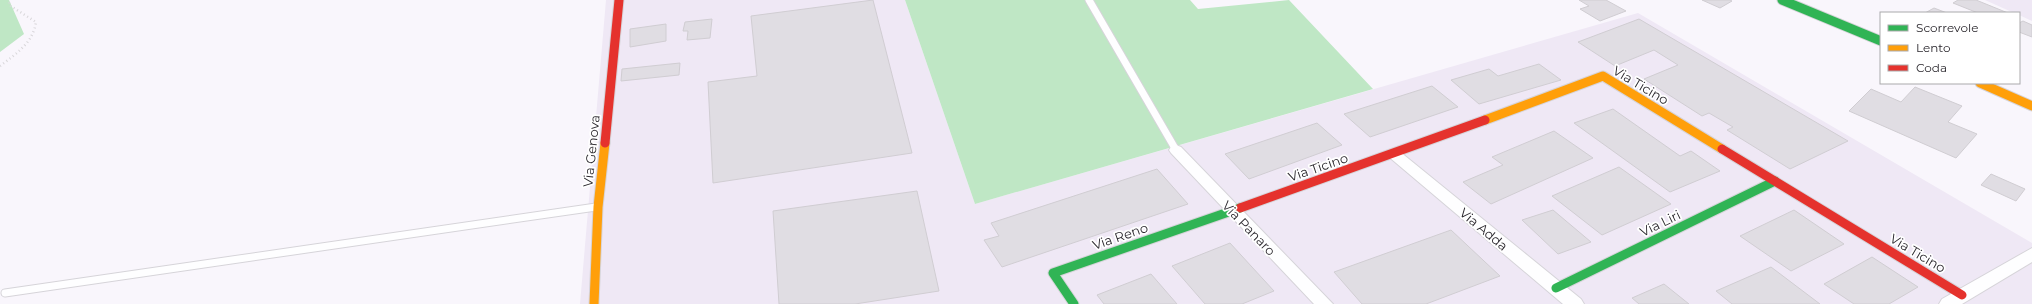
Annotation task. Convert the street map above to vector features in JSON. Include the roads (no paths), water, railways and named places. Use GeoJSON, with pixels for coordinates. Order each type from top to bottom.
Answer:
{"type":"FeatureCollection","features":[{"type":"Feature","properties":{"kind":"street","name":"Via Genova"},"geometry":{"type":"LineString","coordinates":[[594,304],[598,207],[619,0]]}},
{"type":"Feature","properties":{"kind":"street"},"geometry":{"type":"LineString","coordinates":[[1782,0],[1880,41]]}},
{"type":"Feature","properties":{"kind":"street","name":"Via Ticino"},"geometry":{"type":"LineString","coordinates":[[1232,210],[1394,154],[1603,76],[1962,295]]}},
{"type":"Feature","properties":{"kind":"street"},"geometry":{"type":"LineString","coordinates":[[1982,84],[2032,106]]}},
{"type":"Feature","properties":{"kind":"street","name":"Via Panaro"},"geometry":{"type":"LineString","coordinates":[[1176,150],[1324,304]]}},
{"type":"Feature","properties":{"kind":"street","name":"Via Adda"},"geometry":{"type":"LineString","coordinates":[[1394,154],[1575,304]]}},
{"type":"Feature","properties":{"kind":"street","name":"Via Liri"},"geometry":{"type":"LineString","coordinates":[[1556,288],[1775,181]]}},
{"type":"Feature","properties":{"kind":"street","name":"Via Reno"},"geometry":{"type":"LineString","coordinates":[[1074,304],[1053,273],[1232,210]]}},
{"type":"Feature","properties":{"kind":"street"},"geometry":{"type":"LineString","coordinates":[[1948,304],[2032,254]]}},
{"type":"Feature","properties":{"kind":"lane"},"geometry":{"type":"LineString","coordinates":[[1089,0],[1176,150]]}},
{"type":"Feature","properties":{"kind":"lane"},"geometry":{"type":"LineString","coordinates":[[5,293],[598,207]]}}]}
